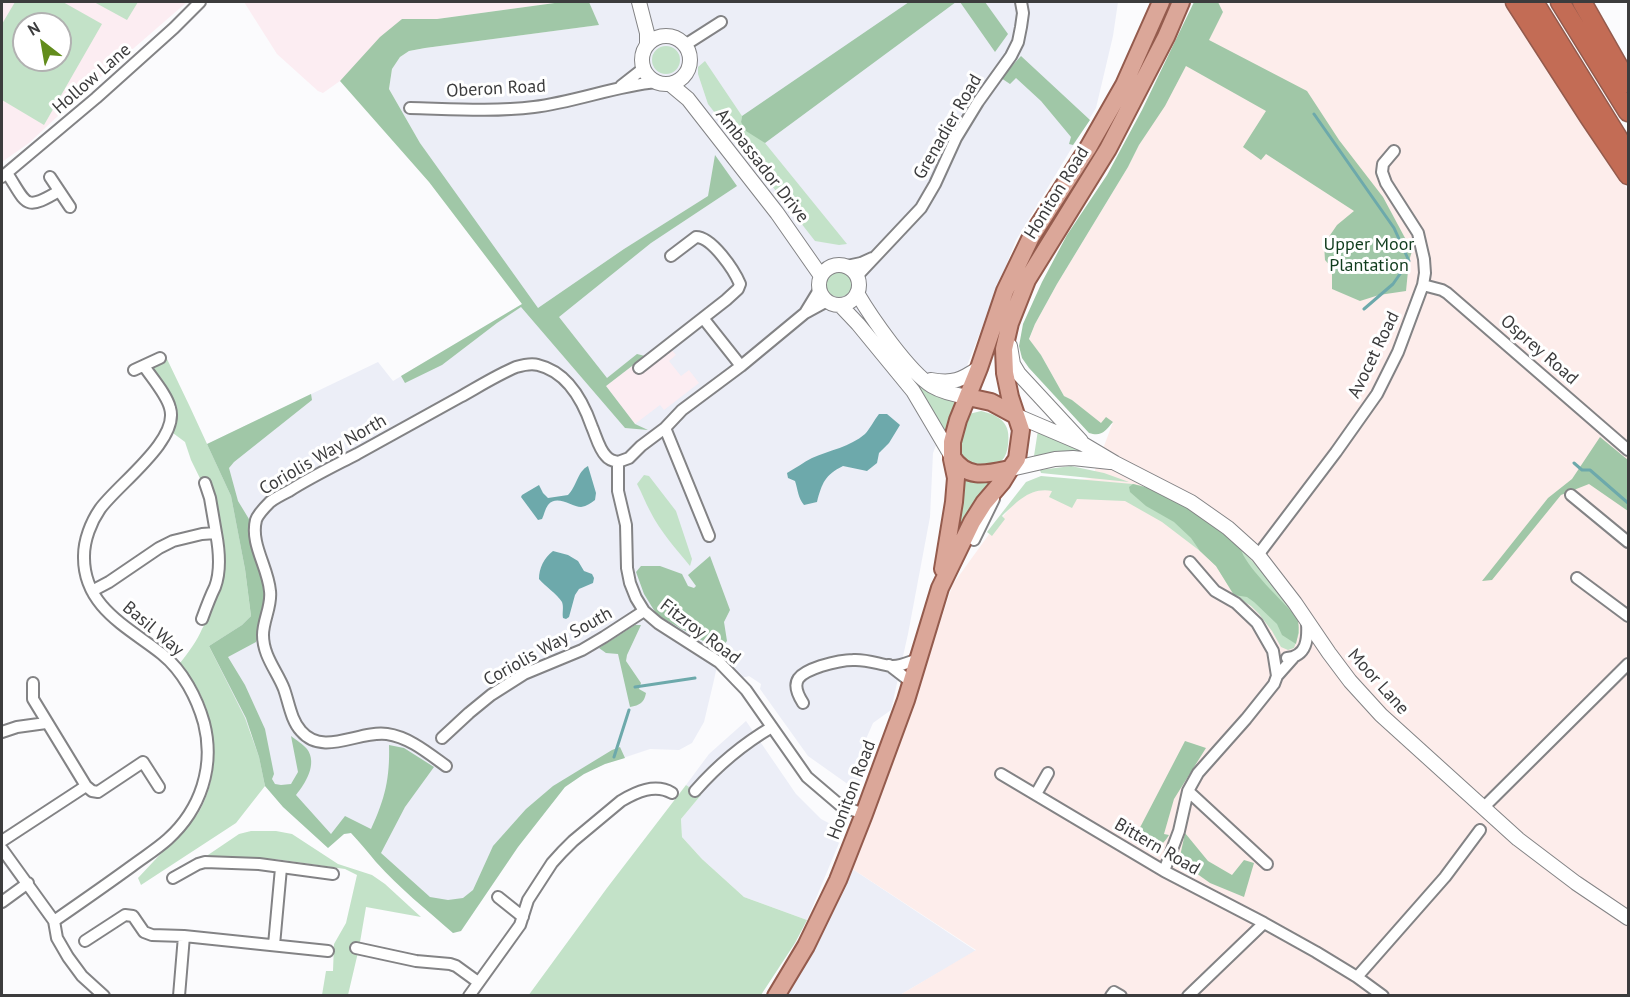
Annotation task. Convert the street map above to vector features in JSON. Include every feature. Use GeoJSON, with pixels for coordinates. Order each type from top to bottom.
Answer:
{"type":"FeatureCollection","features":[{"type":"Feature","properties":{"kind":"highway"},"geometry":{"type":"LineString","coordinates":[[1515,2],[1629,176]]}},
{"type":"Feature","properties":{"kind":"highway"},"geometry":{"type":"LineString","coordinates":[[1534,2],[1629,154]]}},
{"type":"Feature","properties":{"kind":"highway"},"geometry":{"type":"LineString","coordinates":[[1560,2],[1629,112]]}},
{"type":"Feature","properties":{"kind":"highway"},"geometry":{"type":"LineString","coordinates":[[1582,2],[1629,83]]}},
{"type":"Feature","properties":{"kind":"main road","name":"Honiton Road"},"geometry":{"type":"LineString","coordinates":[[968,397],[1005,291],[1031,237],[1088,148],[1124,84],[1161,2]]}},
{"type":"Feature","properties":{"kind":"main road","name":"Honiton Road"},"geometry":{"type":"LineString","coordinates":[[1015,415],[1010,397],[1004,349],[1010,323],[1027,280],[1112,142],[1166,37],[1181,2]]}},
{"type":"Feature","properties":{"kind":"main road"},"geometry":{"type":"LineString","coordinates":[[640,5],[657,29],[665,36],[674,38],[685,45],[689,55],[689,68],[685,75],[676,82],[663,83],[646,74],[642,58],[648,38],[640,5]]}},
{"type":"Feature","properties":{"kind":"main road"},"geometry":{"type":"LineString","coordinates":[[647,45],[652,40],[665,36]]}},
{"type":"Feature","properties":{"kind":"main road"},"geometry":{"type":"LineString","coordinates":[[685,75],[688,99]]}},
{"type":"Feature","properties":{"kind":"main road","name":"Ambassador Drive"},"geometry":{"type":"LineString","coordinates":[[663,83],[688,99],[777,213],[827,288],[913,392],[952,458]]}},
{"type":"Feature","properties":{"kind":"main road"},"geometry":{"type":"LineString","coordinates":[[858,293],[850,301],[827,288],[838,265],[852,271],[859,285],[858,293],[869,312],[901,355],[923,379],[933,387],[991,402],[1015,415],[1021,430],[1017,459],[1008,473],[987,474],[967,471],[952,458],[954,431],[968,397]]}},
{"type":"Feature","properties":{"kind":"main road"},"geometry":{"type":"LineString","coordinates":[[1010,323],[1010,352],[1019,374],[1083,444]]}},
{"type":"Feature","properties":{"kind":"main road"},"geometry":{"type":"LineString","coordinates":[[923,379],[943,382],[957,381],[979,368]]}},
{"type":"Feature","properties":{"kind":"main road","name":"Moor Lane"},"geometry":{"type":"LineString","coordinates":[[1015,415],[1083,444],[1191,502],[1228,528],[1258,555],[1281,583],[1350,681],[1381,715],[1544,860],[1629,918]]}},
{"type":"Feature","properties":{"kind":"main road","name":"Honiton Road"},"geometry":{"type":"LineString","coordinates":[[776,996],[806,946],[837,880],[906,700],[940,588],[954,502],[956,478],[952,458]]}},
{"type":"Feature","properties":{"kind":"main road","name":"Moor Lane"},"geometry":{"type":"LineString","coordinates":[[1008,473],[1055,459],[1073,458],[1115,463]]}},
{"type":"Feature","properties":{"kind":"main road","name":"Honiton Road"},"geometry":{"type":"LineString","coordinates":[[940,588],[972,522],[1008,473]]}},
{"type":"Feature","properties":{"kind":"street","name":"Hollow Lane"},"geometry":{"type":"LineString","coordinates":[[4,175],[96,98],[200,2]]}},
{"type":"Feature","properties":{"kind":"street","name":"Grenadier Road"},"geometry":{"type":"LineString","coordinates":[[852,271],[875,256],[921,208],[956,138],[1018,42],[1023,13],[1021,2]]}},
{"type":"Feature","properties":{"kind":"street"},"geometry":{"type":"LineString","coordinates":[[685,45],[721,22]]}},
{"type":"Feature","properties":{"kind":"street","name":"Oberon Road"},"geometry":{"type":"LineString","coordinates":[[618,88],[644,68]]}},
{"type":"Feature","properties":{"kind":"street","name":"Oberon Road"},"geometry":{"type":"LineString","coordinates":[[410,108],[500,109],[535,106],[618,88],[663,83]]}},
{"type":"Feature","properties":{"kind":"street","name":"Avocet Road"},"geometry":{"type":"LineString","coordinates":[[1258,555],[1336,453],[1377,394],[1398,352],[1423,285],[1424,259],[1418,233],[1386,183],[1382,172],[1383,164],[1394,151]]}},
{"type":"Feature","properties":{"kind":"street"},"geometry":{"type":"LineString","coordinates":[[4,175],[29,203],[34,204],[59,191]]}},
{"type":"Feature","properties":{"kind":"street"},"geometry":{"type":"LineString","coordinates":[[50,177],[70,207]]}},
{"type":"Feature","properties":{"kind":"street"},"geometry":{"type":"LineString","coordinates":[[639,368],[703,318],[740,285],[710,243],[701,237],[696,237],[671,256]]}},
{"type":"Feature","properties":{"kind":"street","name":"Osprey Road"},"geometry":{"type":"LineString","coordinates":[[1423,285],[1447,293],[1629,450]]}},
{"type":"Feature","properties":{"kind":"street"},"geometry":{"type":"LineString","coordinates":[[618,462],[629,458],[665,428],[682,410],[741,366],[805,313],[827,288]]}},
{"type":"Feature","properties":{"kind":"street"},"geometry":{"type":"LineString","coordinates":[[703,318],[741,366]]}},
{"type":"Feature","properties":{"kind":"street","name":"Basil Way"},"geometry":{"type":"LineString","coordinates":[[54,921],[167,840],[181,826],[197,802],[203,786],[208,749],[197,704],[172,663],[106,611],[92,591],[85,569],[85,543],[101,508],[163,440],[170,422],[172,415],[170,406],[139,368],[160,358]]}},
{"type":"Feature","properties":{"kind":"street","name":"Coriolis Way North"},"geometry":{"type":"LineString","coordinates":[[446,766],[416,745],[394,735],[367,734],[323,743],[311,740],[299,729],[264,645],[263,634],[271,592],[256,540],[256,519],[270,502],[418,419],[522,365],[539,365],[553,371],[567,382],[579,397],[606,457],[618,462]]}},
{"type":"Feature","properties":{"kind":"street"},"geometry":{"type":"LineString","coordinates":[[665,428],[710,536]]}},
{"type":"Feature","properties":{"kind":"street","name":"Fitzroy Road"},"geometry":{"type":"LineString","coordinates":[[618,462],[618,491],[626,525],[627,568],[633,591],[644,611],[658,623],[719,662],[746,690],[807,777],[841,806],[864,814]]}},
{"type":"Feature","properties":{"kind":"street"},"geometry":{"type":"LineString","coordinates":[[974,540],[1008,473]]}},
{"type":"Feature","properties":{"kind":"street"},"geometry":{"type":"LineString","coordinates":[[202,619],[215,586],[219,563],[210,498],[205,483]]}},
{"type":"Feature","properties":{"kind":"street"},"geometry":{"type":"LineString","coordinates":[[1571,495],[1629,542]]}},
{"type":"Feature","properties":{"kind":"street"},"geometry":{"type":"LineString","coordinates":[[92,591],[128,571],[159,548],[202,534],[216,533]]}},
{"type":"Feature","properties":{"kind":"street"},"geometry":{"type":"LineString","coordinates":[[1190,562],[1215,591],[1236,603],[1257,623],[1273,651],[1277,676]]}},
{"type":"Feature","properties":{"kind":"street"},"geometry":{"type":"LineString","coordinates":[[1577,578],[1629,616]]}},
{"type":"Feature","properties":{"kind":"street","name":"Coriolis Way South"},"geometry":{"type":"LineString","coordinates":[[442,738],[483,701],[524,674],[582,650],[644,611]]}},
{"type":"Feature","properties":{"kind":"street"},"geometry":{"type":"LineString","coordinates":[[1164,871],[1179,831],[1188,791],[1198,773],[1246,719],[1274,684],[1277,676],[1293,658],[1300,654],[1305,647],[1308,634],[1307,623]]}},
{"type":"Feature","properties":{"kind":"street"},"geometry":{"type":"LineString","coordinates":[[1273,651],[1286,658],[1293,658]]}},
{"type":"Feature","properties":{"kind":"street"},"geometry":{"type":"LineString","coordinates":[[803,702],[797,689],[797,682],[804,672],[833,662],[854,660],[889,665],[904,664],[918,659]]}},
{"type":"Feature","properties":{"kind":"street"},"geometry":{"type":"LineString","coordinates":[[1484,807],[1629,664]]}},
{"type":"Feature","properties":{"kind":"street"},"geometry":{"type":"LineString","coordinates":[[889,665],[911,682]]}},
{"type":"Feature","properties":{"kind":"street"},"geometry":{"type":"LineString","coordinates":[[33,683],[33,699],[86,786],[98,792],[143,762],[159,788]]}},
{"type":"Feature","properties":{"kind":"street"},"geometry":{"type":"LineString","coordinates":[[2,732],[17,727],[46,723]]}},
{"type":"Feature","properties":{"kind":"street"},"geometry":{"type":"LineString","coordinates":[[695,792],[717,767],[772,727]]}},
{"type":"Feature","properties":{"kind":"street"},"geometry":{"type":"LineString","coordinates":[[1036,794],[1048,773]]}},
{"type":"Feature","properties":{"kind":"street","name":"Bittern Road"},"geometry":{"type":"LineString","coordinates":[[1001,774],[1164,871],[1316,952],[1383,996]]}},
{"type":"Feature","properties":{"kind":"street"},"geometry":{"type":"LineString","coordinates":[[2,841],[86,786]]}},
{"type":"Feature","properties":{"kind":"street"},"geometry":{"type":"LineString","coordinates":[[469,996],[520,925],[532,893],[552,863],[573,841],[631,795],[660,788],[672,792]]}},
{"type":"Feature","properties":{"kind":"street"},"geometry":{"type":"LineString","coordinates":[[1188,791],[1267,864]]}},
{"type":"Feature","properties":{"kind":"street"},"geometry":{"type":"LineString","coordinates":[[1357,977],[1445,877],[1480,830]]}},
{"type":"Feature","properties":{"kind":"street"},"geometry":{"type":"LineString","coordinates":[[2,849],[54,921],[57,938],[68,957],[82,975],[104,996]]}},
{"type":"Feature","properties":{"kind":"street"},"geometry":{"type":"LineString","coordinates":[[173,878],[205,862],[233,865],[259,864],[333,874]]}},
{"type":"Feature","properties":{"kind":"street"},"geometry":{"type":"LineString","coordinates":[[274,945],[281,867]]}},
{"type":"Feature","properties":{"kind":"street"},"geometry":{"type":"LineString","coordinates":[[2,902],[28,883]]}},
{"type":"Feature","properties":{"kind":"street"},"geometry":{"type":"LineString","coordinates":[[498,897],[524,916]]}},
{"type":"Feature","properties":{"kind":"street"},"geometry":{"type":"LineString","coordinates":[[85,941],[125,915],[130,915],[144,932],[152,935],[184,936],[328,951]]}},
{"type":"Feature","properties":{"kind":"street"},"geometry":{"type":"LineString","coordinates":[[1188,996],[1264,923]]}},
{"type":"Feature","properties":{"kind":"street"},"geometry":{"type":"LineString","coordinates":[[179,996],[184,936]]}},
{"type":"Feature","properties":{"kind":"street"},"geometry":{"type":"LineString","coordinates":[[356,948],[416,961],[450,964],[478,982]]}},
{"type":"Feature","properties":{"kind":"street"},"geometry":{"type":"LineString","coordinates":[[1111,996],[1114,992],[1120,996]]}},
{"type":"Feature","properties":{"kind":"shaded area"},"geometry":{"type":"Polygon","coordinates":[[[2,2],[187,2],[89,87],[29,143],[2,162],[2,2]]]}},
{"type":"Feature","properties":{"kind":"shaded area"},"geometry":{"type":"Polygon","coordinates":[[[244,2],[562,2],[437,19],[402,19],[358,65],[323,93],[277,54],[244,2]]]}},
{"type":"Feature","properties":{"kind":"shaded area"},"geometry":{"type":"Polygon","coordinates":[[[589,2],[1118,2],[1113,36],[1096,108],[1016,240],[933,453],[930,517],[908,634],[891,710],[873,723],[866,739],[867,763],[860,781],[849,785],[808,756],[760,689],[761,684],[749,676],[741,677],[726,663],[720,651],[704,722],[692,743],[679,750],[650,749],[605,764],[565,787],[518,847],[461,931],[453,933],[375,861],[351,833],[344,834],[328,848],[283,807],[265,786],[251,733],[209,646],[251,616],[245,569],[207,444],[378,362],[393,381],[522,304],[420,143],[389,89],[392,69],[400,57],[409,51],[598,25],[589,2]]]}},
{"type":"Feature","properties":{"kind":"shaded area"},"geometry":{"type":"Polygon","coordinates":[[[1218,2],[1505,2],[1628,190],[1628,995],[900,995],[976,950],[851,868],[886,782],[953,584],[995,526],[1027,488],[1092,478],[1113,422],[1101,424],[1064,396],[1041,355],[1029,340],[1057,284],[1139,145],[1186,66],[1223,12],[1218,2]]]}},
{"type":"Feature","properties":{"kind":"shaded area"},"geometry":{"type":"Polygon","coordinates":[[[670,348],[676,355],[669,361],[681,376],[689,370],[699,383],[664,410],[660,405],[635,424],[606,386],[645,356],[650,362],[670,348]]]}},
{"type":"Feature","properties":{"kind":"shaded area"},"geometry":{"type":"Polygon","coordinates":[[[746,721],[796,794],[821,819],[844,831],[807,920],[744,897],[702,859],[682,837],[681,819],[700,796],[686,785],[709,754],[746,721]]]}},
{"type":"Feature","properties":{"kind":"shaded area"},"geometry":{"type":"Polygon","coordinates":[[[851,868],[976,951],[900,995],[784,996],[851,868]]]}},
{"type":"Feature","properties":{"kind":"green space"},"geometry":{"type":"Polygon","coordinates":[[[15,2],[63,2],[102,24],[44,125],[2,100],[2,24],[15,2]]]}},
{"type":"Feature","properties":{"kind":"green space"},"geometry":{"type":"Polygon","coordinates":[[[94,2],[138,2],[127,20],[94,2]]]}},
{"type":"Feature","properties":{"kind":"green space"},"geometry":{"type":"Polygon","coordinates":[[[562,2],[589,2],[599,25],[409,51],[400,57],[392,69],[389,89],[420,143],[538,308],[624,249],[708,196],[715,155],[737,186],[651,243],[559,317],[607,378],[637,354],[645,356],[606,386],[635,424],[648,430],[625,428],[521,307],[442,365],[405,383],[401,376],[522,304],[429,182],[340,81],[380,37],[402,19],[437,19],[562,2]]]}},
{"type":"Feature","properties":{"kind":"green space"},"geometry":{"type":"Polygon","coordinates":[[[909,2],[956,2],[765,143],[746,131],[741,122],[742,116],[909,2]]]}},
{"type":"Feature","properties":{"kind":"green space"},"geometry":{"type":"Polygon","coordinates":[[[960,2],[985,2],[1008,34],[995,52],[960,2]]]}},
{"type":"Feature","properties":{"kind":"green space","name":"Upper Moor Plantation"},"geometry":{"type":"Polygon","coordinates":[[[1194,2],[1218,2],[1223,12],[1209,40],[1307,91],[1339,140],[1383,197],[1412,251],[1406,291],[1379,295],[1360,301],[1332,289],[1332,268],[1325,260],[1324,244],[1337,225],[1354,211],[1266,154],[1261,160],[1243,147],[1266,111],[1186,66],[1165,106],[1139,145],[1057,284],[1029,339],[1041,355],[1064,396],[1101,423],[1106,417],[1113,422],[1100,434],[1093,434],[1089,433],[1022,358],[1019,346],[1023,324],[1067,235],[1107,175],[1142,110],[1194,2]]]}},
{"type":"Feature","properties":{"kind":"green space"},"geometry":{"type":"Polygon","coordinates":[[[666,46],[676,50],[680,60],[676,70],[666,74],[656,70],[652,60],[656,50],[666,46]]]}},
{"type":"Feature","properties":{"kind":"green space"},"geometry":{"type":"Polygon","coordinates":[[[1021,56],[1090,120],[1073,145],[1069,144],[1071,137],[1041,101],[1016,78],[1010,84],[1001,78],[1021,56]]]}},
{"type":"Feature","properties":{"kind":"green space"},"geometry":{"type":"Polygon","coordinates":[[[705,61],[742,116],[741,122],[765,143],[847,244],[815,241],[708,104],[698,74],[698,67],[705,61]]]}},
{"type":"Feature","properties":{"kind":"green space"},"geometry":{"type":"Polygon","coordinates":[[[839,271],[848,275],[852,284],[848,293],[839,297],[830,293],[826,284],[830,275],[839,271]]]}},
{"type":"Feature","properties":{"kind":"green space"},"geometry":{"type":"Polygon","coordinates":[[[167,359],[231,496],[245,569],[251,616],[242,625],[209,646],[245,718],[259,757],[265,786],[236,823],[141,885],[138,878],[198,814],[207,795],[214,764],[212,731],[203,700],[180,663],[195,642],[209,615],[223,564],[224,542],[216,511],[191,460],[185,442],[173,433],[177,418],[172,400],[153,367],[167,359]]]}},
{"type":"Feature","properties":{"kind":"green space"},"geometry":{"type":"Polygon","coordinates":[[[912,381],[944,399],[956,401],[945,435],[912,381]]]}},
{"type":"Feature","properties":{"kind":"green space"},"geometry":{"type":"Polygon","coordinates":[[[311,394],[312,400],[229,468],[238,501],[255,529],[260,567],[269,602],[256,642],[228,657],[245,685],[265,729],[274,774],[272,779],[275,784],[291,784],[298,772],[291,736],[307,749],[311,761],[309,774],[296,795],[331,834],[345,816],[371,829],[386,788],[389,745],[404,748],[434,767],[405,807],[381,853],[430,897],[448,900],[463,898],[473,890],[493,846],[526,809],[553,786],[612,750],[620,747],[625,758],[584,774],[565,787],[518,847],[461,931],[453,933],[413,899],[385,872],[351,833],[344,834],[328,848],[283,807],[265,786],[259,757],[246,718],[209,646],[242,625],[251,616],[245,569],[231,496],[207,444],[311,394]]]}},
{"type":"Feature","properties":{"kind":"green space"},"geometry":{"type":"Polygon","coordinates":[[[981,411],[999,418],[1006,426],[1009,437],[1005,456],[1001,461],[983,467],[966,460],[959,449],[960,438],[969,414],[981,411]]]}},
{"type":"Feature","properties":{"kind":"green space"},"geometry":{"type":"Polygon","coordinates":[[[1038,430],[1083,450],[1034,456],[1038,430]]]}},
{"type":"Feature","properties":{"kind":"green space"},"geometry":{"type":"Polygon","coordinates":[[[1600,437],[1628,460],[1628,511],[1589,484],[1561,495],[1492,580],[1482,581],[1548,498],[1572,479],[1600,437]]]}},
{"type":"Feature","properties":{"kind":"green space"},"geometry":{"type":"Polygon","coordinates":[[[1071,466],[1104,473],[1129,482],[1041,473],[1040,470],[1071,466]]]}},
{"type":"Feature","properties":{"kind":"green space"},"geometry":{"type":"Polygon","coordinates":[[[644,475],[649,476],[676,511],[692,559],[690,566],[663,533],[648,508],[637,484],[644,475]]]}},
{"type":"Feature","properties":{"kind":"green space"},"geometry":{"type":"Polygon","coordinates":[[[1041,476],[1133,484],[1150,488],[1212,523],[1266,576],[1295,614],[1299,633],[1294,648],[1288,650],[1281,647],[1259,614],[1234,595],[1216,566],[1200,551],[1162,522],[1125,501],[1077,499],[1072,508],[1049,497],[1052,491],[1037,491],[1024,497],[1002,516],[1005,519],[992,536],[987,532],[1026,482],[1041,476]]]}},
{"type":"Feature","properties":{"kind":"green space"},"geometry":{"type":"Polygon","coordinates":[[[962,477],[966,480],[992,480],[957,531],[962,477]]]}},
{"type":"Feature","properties":{"kind":"green space"},"geometry":{"type":"Polygon","coordinates":[[[1133,484],[1163,494],[1191,509],[1241,549],[1248,563],[1294,613],[1299,630],[1296,644],[1282,635],[1277,624],[1254,602],[1247,597],[1234,595],[1216,566],[1200,551],[1191,538],[1174,522],[1146,506],[1130,492],[1129,487],[1133,484]]]}},
{"type":"Feature","properties":{"kind":"green space"},"geometry":{"type":"Polygon","coordinates":[[[710,556],[730,610],[724,622],[727,641],[719,650],[657,615],[644,594],[636,572],[641,566],[660,566],[682,574],[688,586],[694,588],[696,586],[688,575],[710,556]]]}},
{"type":"Feature","properties":{"kind":"green space"},"geometry":{"type":"Polygon","coordinates":[[[635,625],[641,625],[626,661],[641,683],[639,689],[646,693],[641,703],[630,707],[618,654],[606,653],[599,648],[635,625]]]}},
{"type":"Feature","properties":{"kind":"green space"},"geometry":{"type":"Polygon","coordinates":[[[1185,741],[1206,748],[1174,799],[1164,834],[1169,835],[1157,847],[1144,847],[1133,841],[1185,741]]]}},
{"type":"Feature","properties":{"kind":"green space"},"geometry":{"type":"Polygon","coordinates":[[[686,785],[701,795],[681,819],[682,837],[702,859],[744,897],[807,920],[761,995],[528,996],[607,888],[686,785]]]}},
{"type":"Feature","properties":{"kind":"green space"},"geometry":{"type":"Polygon","coordinates":[[[251,831],[276,831],[292,834],[338,864],[372,875],[421,917],[366,907],[348,995],[322,995],[326,971],[333,971],[334,944],[346,923],[357,875],[345,869],[275,859],[205,857],[239,834],[251,831]]]}},
{"type":"Feature","properties":{"kind":"green space"},"geometry":{"type":"Polygon","coordinates":[[[1185,833],[1208,861],[1232,875],[1244,860],[1254,863],[1244,897],[1210,883],[1179,861],[1185,833]]]}},
{"type":"Feature","properties":{"kind":"water"},"geometry":{"type":"Polygon","coordinates":[[[879,414],[887,414],[900,425],[889,443],[879,453],[877,463],[867,471],[843,466],[837,469],[825,480],[817,502],[804,505],[799,497],[795,481],[788,478],[787,473],[812,458],[859,438],[867,432],[879,414]]]}},
{"type":"Feature","properties":{"kind":"water"},"geometry":{"type":"Polygon","coordinates":[[[588,466],[596,493],[595,500],[587,505],[581,507],[560,501],[552,502],[546,508],[542,519],[538,520],[521,497],[539,485],[548,498],[568,495],[588,466]]]}},
{"type":"Feature","properties":{"kind":"water"},"geometry":{"type":"Polygon","coordinates":[[[553,551],[568,555],[578,561],[584,571],[592,574],[594,578],[593,583],[579,589],[569,617],[566,619],[563,618],[562,602],[539,579],[543,564],[553,551]]]}},
{"type":"Feature","properties":{"kind":"waterway"},"geometry":{"type":"LineString","coordinates":[[1314,114],[1394,228],[1409,261],[1393,284],[1364,309]]}},
{"type":"Feature","properties":{"kind":"waterway"},"geometry":{"type":"LineString","coordinates":[[1574,463],[1582,470],[1590,470],[1628,503]]}},
{"type":"Feature","properties":{"kind":"waterway"},"geometry":{"type":"LineString","coordinates":[[635,687],[695,678]]}},
{"type":"Feature","properties":{"kind":"waterway"},"geometry":{"type":"LineString","coordinates":[[614,757],[629,710]]}}]}
